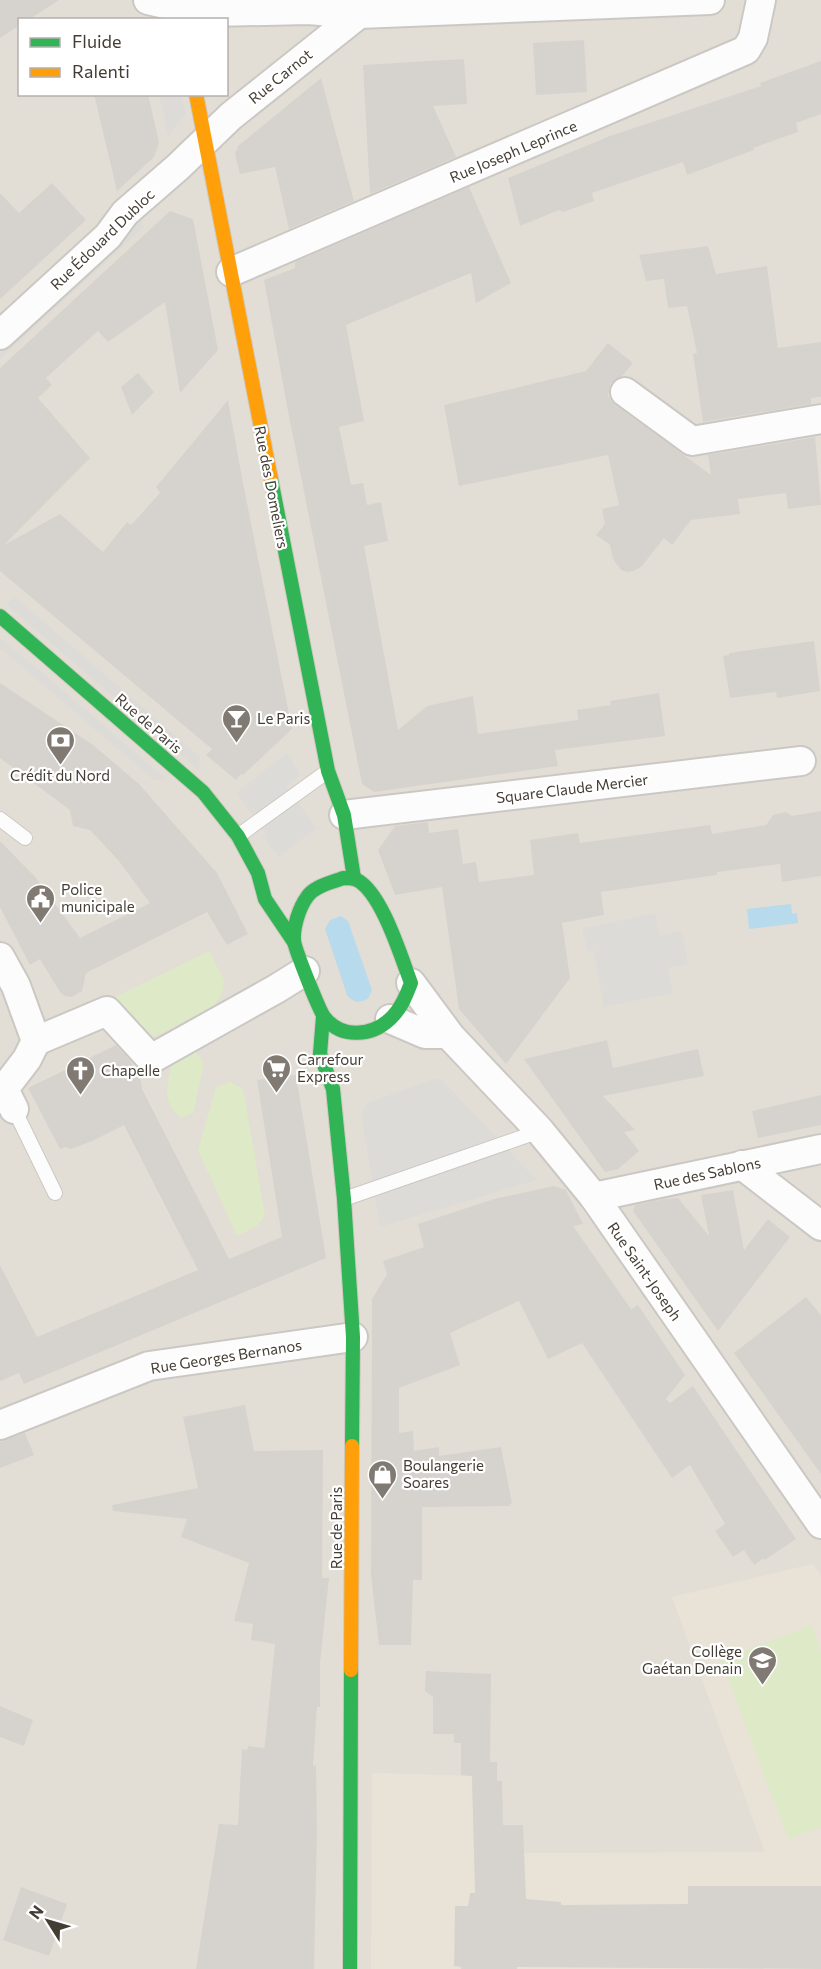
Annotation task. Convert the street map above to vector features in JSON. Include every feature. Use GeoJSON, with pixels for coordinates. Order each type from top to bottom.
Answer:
{"type":"FeatureCollection","features":[{"type":"Feature","properties":{"kind":"street"},"geometry":{"type":"LineString","coordinates":[[148,0],[183,9],[213,12],[308,10],[359,14],[710,0]]}},
{"type":"Feature","properties":{"kind":"street","name":"Rue Joseph Leprince"},"geometry":{"type":"LineString","coordinates":[[231,272],[746,50],[753,38],[760,0]]}},
{"type":"Feature","properties":{"kind":"street","name":"Rue Carnot"},"geometry":{"type":"LineString","coordinates":[[204,142],[231,116],[359,14]]}},
{"type":"Feature","properties":{"kind":"street","name":"Rue des Domeliers"},"geometry":{"type":"LineString","coordinates":[[196,96],[328,771],[344,815],[354,878]]}},
{"type":"Feature","properties":{"kind":"street","name":"Rue Édouard Dubloc"},"geometry":{"type":"LineString","coordinates":[[0,334],[108,236],[125,213],[204,142]]}},
{"type":"Feature","properties":{"kind":"street"},"geometry":{"type":"LineString","coordinates":[[625,392],[692,441],[821,419]]}},
{"type":"Feature","properties":{"kind":"street","name":"Rue de Paris"},"geometry":{"type":"LineString","coordinates":[[0,616],[203,792],[238,836],[258,873],[265,899],[294,942]]}},
{"type":"Feature","properties":{"kind":"street","name":"Square Claude Mercier"},"geometry":{"type":"LineString","coordinates":[[344,815],[801,761]]}},
{"type":"Feature","properties":{"kind":"street"},"geometry":{"type":"LineString","coordinates":[[258,873],[278,882]]}},
{"type":"Feature","properties":{"kind":"street"},"geometry":{"type":"LineString","coordinates":[[354,878],[363,884],[378,905],[411,983],[404,1001],[390,1019],[370,1032],[357,1037],[335,1028],[323,1017],[294,942],[302,894],[333,880],[354,878]]}},
{"type":"Feature","properties":{"kind":"street"},"geometry":{"type":"LineString","coordinates":[[0,957],[16,987],[36,1041]]}},
{"type":"Feature","properties":{"kind":"street"},"geometry":{"type":"LineString","coordinates":[[14,1109],[4,1089],[27,1059],[36,1041],[107,1011],[151,1059],[276,989],[305,970]]}},
{"type":"Feature","properties":{"kind":"street","name":"Rue Saint-Joseph"},"geometry":{"type":"LineString","coordinates":[[411,983],[448,1034],[540,1131],[594,1197],[821,1524]]}},
{"type":"Feature","properties":{"kind":"street","name":"Rue de Paris"},"geometry":{"type":"LineString","coordinates":[[323,1017],[320,1054],[333,1089],[344,1199],[353,1337],[350,1969]]}},
{"type":"Feature","properties":{"kind":"street"},"geometry":{"type":"LineString","coordinates":[[390,1019],[425,1034],[448,1034]]}},
{"type":"Feature","properties":{"kind":"street"},"geometry":{"type":"LineString","coordinates":[[333,1089],[342,1070]]}},
{"type":"Feature","properties":{"kind":"street","name":"Rue des Sablons"},"geometry":{"type":"LineString","coordinates":[[594,1197],[821,1149]]}},
{"type":"Feature","properties":{"kind":"street"},"geometry":{"type":"LineString","coordinates":[[742,1166],[821,1226]]}},
{"type":"Feature","properties":{"kind":"street","name":"Rue Georges Bernanos"},"geometry":{"type":"LineString","coordinates":[[0,1425],[149,1366],[353,1337]]}},
{"type":"Feature","properties":{"kind":"lane"},"geometry":{"type":"LineString","coordinates":[[238,836],[328,771]]}},
{"type":"Feature","properties":{"kind":"lane"},"geometry":{"type":"LineString","coordinates":[[0,819],[25,838]]}},
{"type":"Feature","properties":{"kind":"lane"},"geometry":{"type":"LineString","coordinates":[[14,1109],[55,1192]]}},
{"type":"Feature","properties":{"kind":"lane"},"geometry":{"type":"LineString","coordinates":[[344,1199],[540,1131]]}},
{"type":"Feature","properties":{"kind":"shaded area"},"geometry":{"type":"Polygon","coordinates":[[[0,0],[821,0],[821,1969],[0,1969],[0,0]]]}},
{"type":"Feature","properties":{"kind":"shaded area"},"geometry":{"type":"Polygon","coordinates":[[[159,96],[182,96],[186,114],[168,136],[159,96]]]}},
{"type":"Feature","properties":{"kind":"shaded area"},"geometry":{"type":"Polygon","coordinates":[[[141,220],[144,227],[0,359],[0,348],[141,220]]]}},
{"type":"Feature","properties":{"kind":"shaded area"},"geometry":{"type":"Polygon","coordinates":[[[14,596],[200,757],[199,770],[6,604],[14,596]]]}},
{"type":"Feature","properties":{"kind":"shaded area"},"geometry":{"type":"Polygon","coordinates":[[[0,638],[166,779],[154,780],[0,648],[0,638]]]}},
{"type":"Feature","properties":{"kind":"shaded area"},"geometry":{"type":"Polygon","coordinates":[[[286,753],[301,774],[286,787],[317,828],[279,857],[263,837],[266,833],[236,793],[286,753]]]}},
{"type":"Feature","properties":{"kind":"shaded area"},"geometry":{"type":"Polygon","coordinates":[[[655,913],[660,935],[682,931],[688,964],[668,968],[673,993],[604,1007],[593,950],[587,952],[582,928],[655,913]]]}},
{"type":"Feature","properties":{"kind":"shaded area"},"geometry":{"type":"Polygon","coordinates":[[[437,1078],[442,1080],[537,1180],[380,1227],[361,1115],[367,1103],[437,1078]]]}},
{"type":"Feature","properties":{"kind":"shaded area","name":"Collège Gaétan Denain"},"geometry":{"type":"Polygon","coordinates":[[[813,1564],[821,1576],[821,1969],[371,1969],[372,1773],[472,1776],[474,1853],[765,1852],[672,1597],[813,1564]]]}},
{"type":"Feature","properties":{"kind":"green space"},"geometry":{"type":"Polygon","coordinates":[[[209,951],[224,980],[222,994],[214,1006],[156,1036],[139,1034],[126,1024],[113,998],[209,951]]]}},
{"type":"Feature","properties":{"kind":"green space"},"geometry":{"type":"Polygon","coordinates":[[[186,1049],[196,1052],[204,1064],[193,1113],[181,1118],[170,1104],[167,1088],[175,1054],[186,1049]]]}},
{"type":"Feature","properties":{"kind":"green space"},"geometry":{"type":"Polygon","coordinates":[[[231,1082],[243,1089],[265,1215],[257,1226],[237,1236],[198,1150],[216,1087],[231,1082]]]}},
{"type":"Feature","properties":{"kind":"green space"},"geometry":{"type":"Polygon","coordinates":[[[811,1625],[821,1651],[821,1827],[788,1839],[721,1660],[811,1625]]]}},
{"type":"Feature","properties":{"kind":"water"},"geometry":{"type":"Polygon","coordinates":[[[791,904],[792,914],[797,913],[798,923],[749,929],[747,909],[791,904]]]}},
{"type":"Feature","properties":{"kind":"water"},"geometry":{"type":"Polygon","coordinates":[[[341,916],[348,921],[372,990],[368,999],[361,1001],[356,1002],[347,995],[325,929],[330,920],[341,916]]]}},
{"type":"Feature","properties":{"kind":"building"},"geometry":{"type":"Polygon","coordinates":[[[0,0],[59,0],[31,18],[18,18],[18,26],[0,38],[0,0]]]}},
{"type":"Feature","properties":{"kind":"building"},"geometry":{"type":"Polygon","coordinates":[[[584,40],[587,92],[536,95],[533,43],[584,40]]]}},
{"type":"Feature","properties":{"kind":"building"},"geometry":{"type":"Polygon","coordinates":[[[464,59],[467,104],[433,106],[456,157],[370,194],[363,65],[464,59]]]}},
{"type":"Feature","properties":{"kind":"building"},"geometry":{"type":"Polygon","coordinates":[[[821,61],[821,114],[796,123],[798,132],[687,175],[683,162],[592,193],[594,201],[563,212],[559,210],[520,226],[508,178],[610,136],[761,86],[760,83],[821,61]]]}},
{"type":"Feature","properties":{"kind":"building"},"geometry":{"type":"Polygon","coordinates":[[[321,78],[354,201],[289,229],[275,167],[240,174],[235,154],[238,146],[321,78]]]}},
{"type":"Feature","properties":{"kind":"building"},"geometry":{"type":"Polygon","coordinates":[[[94,96],[148,96],[159,143],[154,157],[117,191],[94,96]]]}},
{"type":"Feature","properties":{"kind":"building"},"geometry":{"type":"Polygon","coordinates":[[[52,183],[86,220],[0,299],[0,193],[19,213],[52,183]]]}},
{"type":"Feature","properties":{"kind":"building"},"geometry":{"type":"Polygon","coordinates":[[[469,187],[511,283],[476,303],[471,273],[346,325],[364,421],[339,427],[351,485],[363,483],[367,505],[381,502],[388,541],[364,546],[398,730],[427,706],[473,696],[478,734],[578,720],[577,710],[611,705],[610,701],[659,693],[665,736],[555,750],[558,766],[374,792],[362,784],[264,280],[295,268],[295,262],[469,187]]]}},
{"type":"Feature","properties":{"kind":"building"},"geometry":{"type":"Polygon","coordinates":[[[170,211],[193,219],[218,350],[180,393],[165,302],[108,342],[98,331],[69,357],[46,378],[52,385],[38,398],[90,458],[4,545],[60,514],[103,552],[127,522],[131,525],[160,493],[156,487],[228,400],[292,729],[236,780],[206,755],[212,749],[0,571],[0,368],[170,211]]]}},
{"type":"Feature","properties":{"kind":"building"},"geometry":{"type":"Polygon","coordinates":[[[708,246],[716,274],[767,266],[778,348],[821,342],[821,397],[811,398],[811,404],[703,422],[693,354],[697,353],[687,306],[668,308],[664,279],[646,281],[639,255],[708,246]]]}},
{"type":"Feature","properties":{"kind":"building"},"geometry":{"type":"Polygon","coordinates":[[[608,343],[633,363],[622,376],[611,383],[608,395],[610,399],[711,475],[708,455],[815,437],[821,505],[788,509],[786,493],[738,499],[740,514],[691,520],[672,545],[664,538],[642,566],[627,572],[621,570],[613,559],[610,545],[596,535],[605,524],[602,509],[619,505],[608,455],[459,486],[444,405],[586,371],[608,343]]]}},
{"type":"Feature","properties":{"kind":"building"},"geometry":{"type":"Polygon","coordinates":[[[138,373],[154,392],[132,415],[121,387],[138,373]]]}},
{"type":"Feature","properties":{"kind":"building"},"geometry":{"type":"Polygon","coordinates":[[[814,641],[820,691],[777,698],[776,692],[730,698],[723,656],[729,653],[814,641]]]}},
{"type":"Feature","properties":{"kind":"building"},"geometry":{"type":"Polygon","coordinates":[[[0,683],[93,745],[139,784],[217,873],[248,934],[227,945],[207,912],[86,973],[82,991],[72,997],[60,992],[40,959],[30,965],[0,907],[0,841],[36,878],[80,938],[150,903],[119,861],[90,830],[73,826],[70,810],[0,758],[0,683]]]}},
{"type":"Feature","properties":{"kind":"building"},"geometry":{"type":"Polygon","coordinates":[[[821,811],[821,876],[782,882],[780,864],[717,872],[717,875],[601,892],[604,915],[562,923],[570,978],[506,1064],[459,1009],[442,887],[395,895],[378,850],[395,826],[428,822],[429,833],[458,829],[463,864],[476,862],[479,882],[534,875],[530,840],[578,833],[580,843],[710,825],[712,834],[766,825],[773,815],[786,812],[792,816],[821,811]]]}},
{"type":"Feature","properties":{"kind":"building"},"geometry":{"type":"Polygon","coordinates":[[[607,1040],[613,1068],[698,1049],[704,1076],[603,1096],[635,1130],[624,1132],[639,1151],[618,1169],[605,1172],[524,1059],[607,1040]]]}},
{"type":"Feature","properties":{"kind":"building"},"geometry":{"type":"Polygon","coordinates":[[[116,1045],[130,1060],[141,1081],[142,1089],[229,1259],[282,1237],[257,1080],[296,1075],[326,1258],[24,1384],[19,1373],[0,1381],[0,1265],[37,1337],[198,1270],[124,1125],[71,1149],[66,1147],[60,1149],[28,1088],[116,1045]]]}},
{"type":"Feature","properties":{"kind":"building"},"geometry":{"type":"Polygon","coordinates":[[[821,1095],[821,1125],[758,1138],[752,1111],[821,1095]]]}},
{"type":"Feature","properties":{"kind":"building"},"geometry":{"type":"Polygon","coordinates":[[[554,1186],[566,1190],[583,1224],[573,1226],[631,1309],[638,1305],[685,1375],[666,1399],[670,1403],[693,1386],[796,1539],[754,1565],[744,1550],[733,1557],[715,1531],[725,1524],[690,1465],[672,1478],[582,1343],[548,1359],[519,1301],[450,1333],[460,1365],[399,1388],[399,1433],[413,1431],[414,1451],[439,1447],[439,1456],[501,1447],[512,1503],[510,1506],[422,1507],[422,1580],[413,1580],[411,1645],[379,1645],[371,1575],[372,1299],[387,1274],[383,1261],[424,1247],[418,1224],[494,1199],[554,1186]]]}},
{"type":"Feature","properties":{"kind":"building"},"geometry":{"type":"Polygon","coordinates":[[[733,1190],[744,1250],[768,1219],[790,1237],[718,1331],[633,1211],[635,1205],[678,1198],[709,1236],[701,1195],[733,1190]]]}},
{"type":"Feature","properties":{"kind":"building"},"geometry":{"type":"Polygon","coordinates":[[[806,1297],[821,1315],[821,1474],[734,1353],[806,1297]]]}},
{"type":"Feature","properties":{"kind":"building"},"geometry":{"type":"Polygon","coordinates":[[[245,1405],[254,1451],[323,1450],[322,1578],[329,1578],[320,1663],[320,1707],[317,1707],[313,1766],[316,1765],[317,1830],[314,1969],[196,1969],[219,1824],[238,1825],[242,1749],[247,1750],[248,1746],[264,1748],[265,1744],[275,1644],[251,1640],[253,1624],[234,1621],[249,1563],[181,1537],[187,1519],[113,1511],[112,1505],[198,1488],[183,1417],[245,1405]]]}},
{"type":"Feature","properties":{"kind":"building"},"geometry":{"type":"Polygon","coordinates":[[[25,1433],[34,1455],[0,1468],[0,1442],[25,1433]]]}},
{"type":"Feature","properties":{"kind":"building"},"geometry":{"type":"Polygon","coordinates":[[[426,1671],[491,1674],[490,1762],[497,1762],[497,1781],[502,1781],[503,1825],[523,1825],[526,1899],[561,1902],[561,1905],[688,1904],[688,1886],[821,1886],[821,1969],[517,1967],[517,1969],[461,1969],[461,1967],[454,1966],[455,1906],[468,1906],[470,1893],[475,1893],[472,1776],[461,1775],[461,1743],[454,1743],[454,1734],[433,1734],[433,1697],[425,1691],[426,1671]]]}},
{"type":"Feature","properties":{"kind":"building"},"geometry":{"type":"Polygon","coordinates":[[[0,1706],[33,1720],[24,1746],[0,1737],[0,1706]]]}},
{"type":"Feature","properties":{"kind":"building"},"geometry":{"type":"Polygon","coordinates":[[[21,1887],[67,1904],[49,1956],[3,1940],[21,1887]]]}},
{"type":"Feature","properties":{"kind":"traffic: fast"},"geometry":{"type":"LineString","coordinates":[[271,479],[328,771],[344,815],[354,878]]}},
{"type":"Feature","properties":{"kind":"traffic: fast"},"geometry":{"type":"LineString","coordinates":[[0,616],[203,792],[238,836],[258,873],[265,899],[294,942]]}},
{"type":"Feature","properties":{"kind":"traffic: fast"},"geometry":{"type":"LineString","coordinates":[[343,878],[357,880],[375,898],[390,927],[411,983],[403,1002],[394,1015],[383,1025],[366,1032],[348,1032],[332,1025],[325,1018],[308,981],[294,941],[297,918],[310,893],[318,887],[343,878]]}},
{"type":"Feature","properties":{"kind":"traffic: fast"},"geometry":{"type":"LineString","coordinates":[[323,1017],[320,1054],[333,1089],[344,1199],[353,1337],[352,1446]]}},
{"type":"Feature","properties":{"kind":"traffic: fast"},"geometry":{"type":"LineString","coordinates":[[350,1969],[351,1670]]}},
{"type":"Feature","properties":{"kind":"traffic: slow"},"geometry":{"type":"LineString","coordinates":[[196,96],[271,479]]}},
{"type":"Feature","properties":{"kind":"traffic: slow"},"geometry":{"type":"LineString","coordinates":[[351,1670],[352,1446]]}},
{"type":"Feature","properties":{"kind":"place","name":"Le Paris"},"geometry":{"type":"Point","coordinates":[236,744]}},
{"type":"Feature","properties":{"kind":"place","name":"Crédit du Nord"},"geometry":{"type":"Point","coordinates":[60,766]}},
{"type":"Feature","properties":{"kind":"place","name":"Police municipale"},"geometry":{"type":"Point","coordinates":[40,924]}},
{"type":"Feature","properties":{"kind":"place","name":"Carrefour Express"},"geometry":{"type":"Point","coordinates":[276,1094]}},
{"type":"Feature","properties":{"kind":"place","name":"Chapelle"},"geometry":{"type":"Point","coordinates":[80,1096]}},
{"type":"Feature","properties":{"kind":"place","name":"Boulangerie Soares"},"geometry":{"type":"Point","coordinates":[382,1500]}},
{"type":"Feature","properties":{"kind":"place","name":"Collège Gaétan Denain"},"geometry":{"type":"Point","coordinates":[763,1686]}}]}
